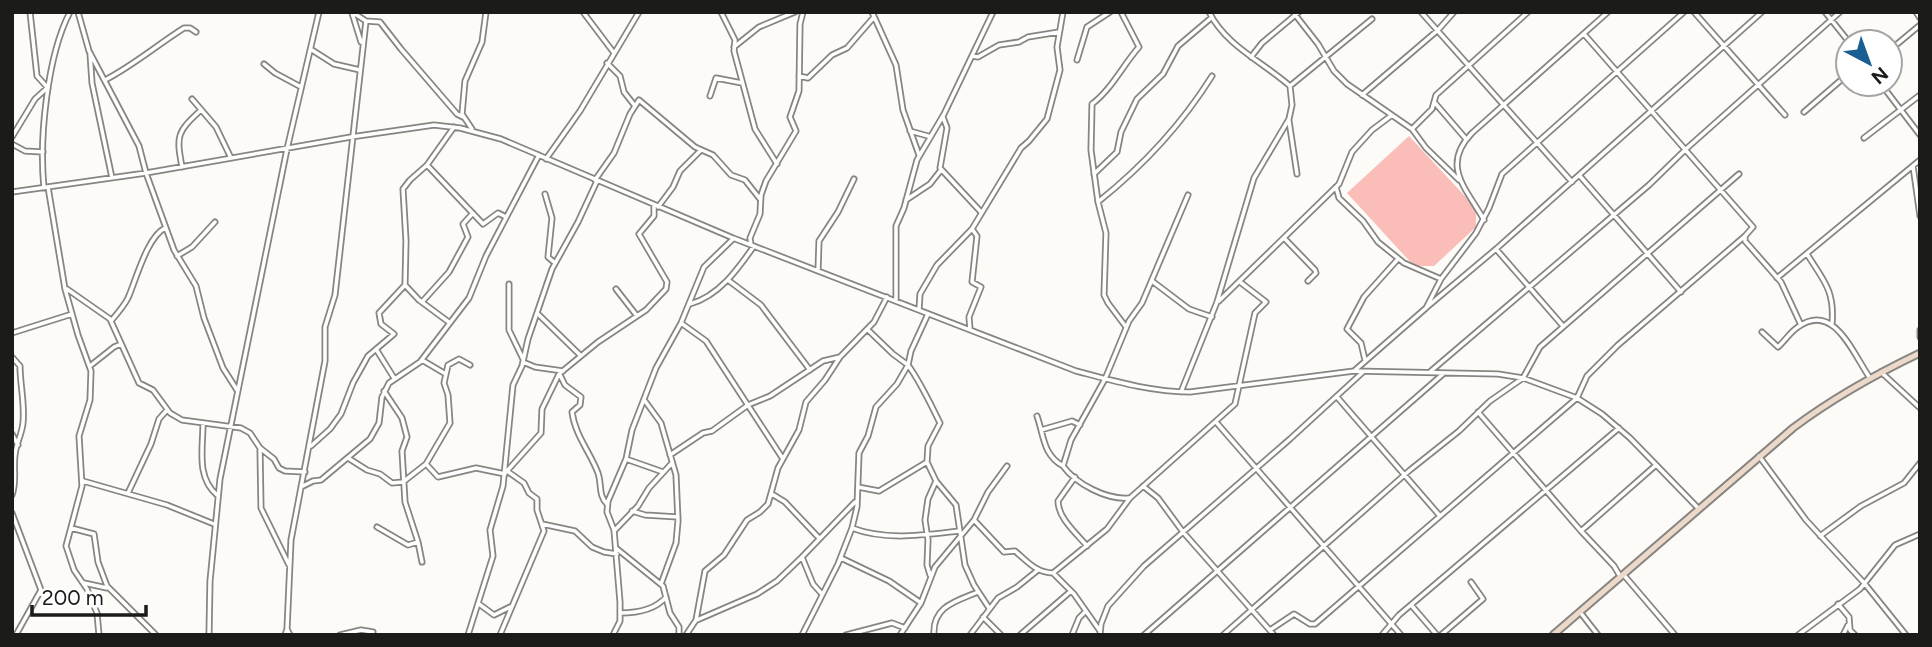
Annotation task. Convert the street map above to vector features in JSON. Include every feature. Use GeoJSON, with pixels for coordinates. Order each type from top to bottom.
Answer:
{"type":"FeatureCollection","features":[{"type":"Feature","properties":{"kind":"main road"},"geometry":{"type":"LineString","coordinates":[[1553,635],[1759,456],[1831,400],[1920,354]]}},
{"type":"Feature","properties":{"kind":"street"},"geometry":{"type":"LineString","coordinates":[[30,12],[37,76],[48,88]]}},
{"type":"Feature","properties":{"kind":"street"},"geometry":{"type":"LineString","coordinates":[[70,12],[61,33],[48,88],[43,152],[46,188],[65,289],[90,366],[90,396],[79,436],[83,481],[66,546],[72,565],[97,613],[99,635]]}},
{"type":"Feature","properties":{"kind":"street"},"geometry":{"type":"LineString","coordinates":[[78,12],[89,51],[92,83],[112,178]]}},
{"type":"Feature","properties":{"kind":"street"},"geometry":{"type":"LineString","coordinates":[[209,635],[214,524],[230,425],[287,149],[319,12]]}},
{"type":"Feature","properties":{"kind":"street"},"geometry":{"type":"LineString","coordinates":[[352,12],[366,21],[380,22],[401,50],[473,130]]}},
{"type":"Feature","properties":{"kind":"street"},"geometry":{"type":"LineString","coordinates":[[352,12],[362,43]]}},
{"type":"Feature","properties":{"kind":"street"},"geometry":{"type":"LineString","coordinates":[[463,117],[465,81],[482,42],[486,12]]}},
{"type":"Feature","properties":{"kind":"street"},"geometry":{"type":"LineString","coordinates":[[583,12],[614,53]]}},
{"type":"Feature","properties":{"kind":"street"},"geometry":{"type":"LineString","coordinates":[[546,159],[580,111],[639,12]]}},
{"type":"Feature","properties":{"kind":"street"},"geometry":{"type":"LineString","coordinates":[[721,12],[735,40],[734,47],[742,83],[757,134],[777,164]]}},
{"type":"Feature","properties":{"kind":"street"},"geometry":{"type":"LineString","coordinates":[[734,47],[759,27],[795,12]]}},
{"type":"Feature","properties":{"kind":"street"},"geometry":{"type":"LineString","coordinates":[[753,246],[750,237],[760,214],[760,199],[766,181],[796,131],[790,117],[799,91],[800,24],[803,12]]}},
{"type":"Feature","properties":{"kind":"street"},"geometry":{"type":"LineString","coordinates":[[896,300],[896,226],[919,155],[943,117],[993,12]]}},
{"type":"Feature","properties":{"kind":"street"},"geometry":{"type":"LineString","coordinates":[[919,310],[920,294],[937,265],[972,229],[1021,148],[1047,118],[1059,70],[1057,47],[1063,12]]}},
{"type":"Feature","properties":{"kind":"street"},"geometry":{"type":"LineString","coordinates":[[1077,60],[1085,30],[1110,12]]}},
{"type":"Feature","properties":{"kind":"street"},"geometry":{"type":"LineString","coordinates":[[1121,12],[1139,47],[1104,95],[1091,105],[1094,174],[1105,233],[1104,295],[1126,327]]}},
{"type":"Feature","properties":{"kind":"street"},"geometry":{"type":"LineString","coordinates":[[1181,392],[1212,317],[1254,178],[1289,119],[1292,105],[1290,86],[1228,38],[1209,12]]}},
{"type":"Feature","properties":{"kind":"street"},"geometry":{"type":"LineString","coordinates":[[1421,12],[1572,181]]}},
{"type":"Feature","properties":{"kind":"street"},"geometry":{"type":"LineString","coordinates":[[1362,95],[1438,30],[1454,12]]}},
{"type":"Feature","properties":{"kind":"street"},"geometry":{"type":"LineString","coordinates":[[1412,129],[1432,109],[1436,95],[1528,12]]}},
{"type":"Feature","properties":{"kind":"street"},"geometry":{"type":"LineString","coordinates":[[1460,182],[1458,154],[1466,139],[1608,12]]}},
{"type":"Feature","properties":{"kind":"street"},"geometry":{"type":"LineString","coordinates":[[1426,308],[1441,279],[1484,220],[1502,174],[1685,12]]}},
{"type":"Feature","properties":{"kind":"street"},"geometry":{"type":"LineString","coordinates":[[1694,12],[1785,116]]}},
{"type":"Feature","properties":{"kind":"street"},"geometry":{"type":"LineString","coordinates":[[1354,371],[1496,249],[1762,12]]}},
{"type":"Feature","properties":{"kind":"street"},"geometry":{"type":"LineString","coordinates":[[1825,12],[1838,28]]}},
{"type":"Feature","properties":{"kind":"street"},"geometry":{"type":"LineString","coordinates":[[1430,373],[1614,214],[1840,12]]}},
{"type":"Feature","properties":{"kind":"street"},"geometry":{"type":"LineString","coordinates":[[1916,12],[1920,18]]}},
{"type":"Feature","properties":{"kind":"street"},"geometry":{"type":"LineString","coordinates":[[1251,57],[1262,43],[1296,13],[1341,78],[1412,129],[1426,148],[1460,182],[1484,220]]}},
{"type":"Feature","properties":{"kind":"street"},"geometry":{"type":"LineString","coordinates":[[799,76],[808,78],[832,55],[844,51],[861,35],[873,15]]}},
{"type":"Feature","properties":{"kind":"street"},"geometry":{"type":"LineString","coordinates":[[873,15],[896,65],[901,102],[919,155]]}},
{"type":"Feature","properties":{"kind":"street"},"geometry":{"type":"LineString","coordinates":[[1094,174],[1116,152],[1121,132],[1137,99],[1163,74],[1178,46],[1212,18]]}},
{"type":"Feature","properties":{"kind":"street"},"geometry":{"type":"LineString","coordinates":[[1290,86],[1372,19]]}},
{"type":"Feature","properties":{"kind":"street"},"geometry":{"type":"LineString","coordinates":[[287,633],[291,540],[326,355],[325,327],[334,299],[366,21]]}},
{"type":"Feature","properties":{"kind":"street"},"geometry":{"type":"LineString","coordinates":[[1904,38],[1920,25]]}},
{"type":"Feature","properties":{"kind":"street"},"geometry":{"type":"LineString","coordinates":[[105,80],[130,67],[151,49],[184,28],[196,32]]}},
{"type":"Feature","properties":{"kind":"street"},"geometry":{"type":"LineString","coordinates":[[971,56],[978,57],[999,45],[1019,42],[1028,37],[1059,32]]}},
{"type":"Feature","properties":{"kind":"street"},"geometry":{"type":"LineString","coordinates":[[1270,630],[1294,614],[1310,624],[1315,624],[1577,398],[1587,376],[1618,345],[1738,241],[1745,238],[1753,227],[1584,34]]}},
{"type":"Feature","properties":{"kind":"street"},"geometry":{"type":"LineString","coordinates":[[311,49],[334,64],[360,70]]}},
{"type":"Feature","properties":{"kind":"street"},"geometry":{"type":"LineString","coordinates":[[89,51],[139,146],[165,228],[177,256],[197,286],[204,318],[223,368],[237,390]]}},
{"type":"Feature","properties":{"kind":"street"},"geometry":{"type":"LineString","coordinates":[[607,63],[619,74],[624,92],[635,106]]}},
{"type":"Feature","properties":{"kind":"street"},"geometry":{"type":"LineString","coordinates":[[264,64],[275,73],[301,86]]}},
{"type":"Feature","properties":{"kind":"street"},"geometry":{"type":"LineString","coordinates":[[1098,202],[1139,166],[1178,125],[1212,76]]}},
{"type":"Feature","properties":{"kind":"street"},"geometry":{"type":"LineString","coordinates":[[710,96],[716,78],[742,83]]}},
{"type":"Feature","properties":{"kind":"street"},"geometry":{"type":"LineString","coordinates":[[1804,112],[1834,86]]}},
{"type":"Feature","properties":{"kind":"street"},"geometry":{"type":"LineString","coordinates":[[12,137],[33,101],[48,88]]}},
{"type":"Feature","properties":{"kind":"street"},"geometry":{"type":"LineString","coordinates":[[1864,138],[1920,95]]}},
{"type":"Feature","properties":{"kind":"street"},"geometry":{"type":"LineString","coordinates":[[1891,98],[1920,135]]}},
{"type":"Feature","properties":{"kind":"street"},"geometry":{"type":"LineString","coordinates":[[192,99],[220,132],[232,158]]}},
{"type":"Feature","properties":{"kind":"street"},"geometry":{"type":"LineString","coordinates":[[468,635],[493,556],[490,530],[506,471],[512,390],[528,338],[555,263],[578,222],[596,181],[614,153],[635,106],[641,101],[701,150],[713,155],[730,175],[745,180],[760,199]]}},
{"type":"Feature","properties":{"kind":"street"},"geometry":{"type":"LineString","coordinates":[[1433,101],[1466,139]]}},
{"type":"Feature","properties":{"kind":"street"},"geometry":{"type":"LineString","coordinates":[[182,167],[178,137],[186,124],[201,110]]}},
{"type":"Feature","properties":{"kind":"street"},"geometry":{"type":"LineString","coordinates":[[1217,302],[1336,187],[1343,177],[1352,152],[1372,130],[1392,115]]}},
{"type":"Feature","properties":{"kind":"street"},"geometry":{"type":"LineString","coordinates":[[906,200],[930,184],[941,170],[947,128],[943,117]]}},
{"type":"Feature","properties":{"kind":"street"},"geometry":{"type":"LineString","coordinates":[[1289,119],[1297,174]]}},
{"type":"Feature","properties":{"kind":"street"},"geometry":{"type":"LineString","coordinates":[[12,192],[146,173],[434,125],[473,130],[501,139],[753,246],[1076,371],[1105,379],[1154,390],[1181,392],[1354,371],[1498,374],[1523,378],[1577,398],[1619,428],[1698,508]]}},
{"type":"Feature","properties":{"kind":"street"},"geometry":{"type":"LineString","coordinates":[[310,447],[336,422],[368,356],[394,334],[380,322],[379,310],[405,285],[403,190],[427,165],[454,127]]}},
{"type":"Feature","properties":{"kind":"street"},"geometry":{"type":"LineString","coordinates":[[910,131],[929,137]]}},
{"type":"Feature","properties":{"kind":"street"},"geometry":{"type":"LineString","coordinates":[[12,144],[25,151],[43,152]]}},
{"type":"Feature","properties":{"kind":"street"},"geometry":{"type":"LineString","coordinates":[[506,471],[541,433],[542,409],[561,372],[580,355],[637,316],[667,286],[639,234],[654,216],[656,206],[673,187],[680,171],[701,150]]}},
{"type":"Feature","properties":{"kind":"street"},"geometry":{"type":"LineString","coordinates":[[301,487],[321,480],[361,449],[377,429],[384,391],[394,378],[421,360],[473,292],[481,268],[538,155]]}},
{"type":"Feature","properties":{"kind":"street"},"geometry":{"type":"LineString","coordinates":[[1777,278],[1920,160]]}},
{"type":"Feature","properties":{"kind":"street"},"geometry":{"type":"LineString","coordinates":[[427,165],[483,225],[498,213],[506,217]]}},
{"type":"Feature","properties":{"kind":"street"},"geometry":{"type":"LineString","coordinates":[[1913,166],[1920,216]]}},
{"type":"Feature","properties":{"kind":"street"},"geometry":{"type":"LineString","coordinates":[[941,170],[981,212]]}},
{"type":"Feature","properties":{"kind":"street"},"geometry":{"type":"LineString","coordinates":[[1223,635],[1404,475],[1523,378],[1540,347],[1739,174]]}},
{"type":"Feature","properties":{"kind":"street"},"geometry":{"type":"LineString","coordinates":[[1579,175],[1681,292]]}},
{"type":"Feature","properties":{"kind":"street"},"geometry":{"type":"LineString","coordinates":[[818,271],[819,241],[838,212],[854,179]]}},
{"type":"Feature","properties":{"kind":"street"},"geometry":{"type":"LineString","coordinates":[[1336,187],[1339,198]]}},
{"type":"Feature","properties":{"kind":"street"},"geometry":{"type":"LineString","coordinates":[[545,194],[552,218],[548,257],[555,263]]}},
{"type":"Feature","properties":{"kind":"street"},"geometry":{"type":"LineString","coordinates":[[1328,194],[1339,198],[1363,221],[1372,236],[1398,259],[1441,279]]}},
{"type":"Feature","properties":{"kind":"street"},"geometry":{"type":"LineString","coordinates":[[1063,466],[1069,444],[1105,379],[1126,327],[1141,305],[1188,195]]}},
{"type":"Feature","properties":{"kind":"street"},"geometry":{"type":"LineString","coordinates":[[422,302],[449,272],[468,237],[464,223],[473,213]]}},
{"type":"Feature","properties":{"kind":"street"},"geometry":{"type":"LineString","coordinates":[[177,256],[192,247],[215,222]]}},
{"type":"Feature","properties":{"kind":"street"},"geometry":{"type":"LineString","coordinates":[[111,321],[128,298],[138,271],[158,233],[165,228]]}},
{"type":"Feature","properties":{"kind":"street"},"geometry":{"type":"LineString","coordinates":[[971,330],[969,317],[981,287],[972,282],[977,236],[972,229]]}},
{"type":"Feature","properties":{"kind":"street"},"geometry":{"type":"LineString","coordinates":[[613,635],[619,624],[620,613],[617,551],[607,504],[626,459],[632,430],[656,368],[681,323],[704,267],[733,238]]}},
{"type":"Feature","properties":{"kind":"street"},"geometry":{"type":"LineString","coordinates":[[1284,238],[1315,270],[1316,273],[1308,281]]}},
{"type":"Feature","properties":{"kind":"street"},"geometry":{"type":"LineString","coordinates":[[1745,238],[1787,293],[1801,325]]}},
{"type":"Feature","properties":{"kind":"street"},"geometry":{"type":"LineString","coordinates":[[690,304],[728,280],[753,246]]}},
{"type":"Feature","properties":{"kind":"street"},"geometry":{"type":"LineString","coordinates":[[1496,249],[1563,326]]}},
{"type":"Feature","properties":{"kind":"street"},"geometry":{"type":"LineString","coordinates":[[1807,254],[1830,291],[1833,300],[1832,324]]}},
{"type":"Feature","properties":{"kind":"street"},"geometry":{"type":"LineString","coordinates":[[1365,360],[1361,343],[1347,329],[1364,297],[1398,259]]}},
{"type":"Feature","properties":{"kind":"street"},"geometry":{"type":"LineString","coordinates":[[728,280],[761,305],[810,370]]}},
{"type":"Feature","properties":{"kind":"street"},"geometry":{"type":"LineString","coordinates":[[1151,281],[1189,309],[1212,317]]}},
{"type":"Feature","properties":{"kind":"street"},"geometry":{"type":"LineString","coordinates":[[1053,573],[1107,529],[1130,498],[1235,404],[1255,313],[1266,302],[1240,282]]}},
{"type":"Feature","properties":{"kind":"street"},"geometry":{"type":"LineString","coordinates":[[509,284],[509,327],[523,361],[532,367],[561,372]]}},
{"type":"Feature","properties":{"kind":"street"},"geometry":{"type":"LineString","coordinates":[[405,285],[450,323]]}},
{"type":"Feature","properties":{"kind":"street"},"geometry":{"type":"LineString","coordinates":[[65,289],[101,311],[111,321],[139,383],[153,390],[167,410],[182,420],[241,428],[250,433],[260,448],[274,459],[282,470],[305,473],[313,481]]}},
{"type":"Feature","properties":{"kind":"street"},"geometry":{"type":"LineString","coordinates":[[617,289],[637,316]]}},
{"type":"Feature","properties":{"kind":"street"},"geometry":{"type":"LineString","coordinates":[[686,635],[696,620],[705,571],[724,555],[747,520],[765,508],[772,494],[776,474],[799,430],[806,402],[840,357],[877,318],[887,297]]}},
{"type":"Feature","properties":{"kind":"street"},"geometry":{"type":"LineString","coordinates":[[12,332],[72,314]]}},
{"type":"Feature","properties":{"kind":"street"},"geometry":{"type":"LineString","coordinates":[[538,314],[580,355]]}},
{"type":"Feature","properties":{"kind":"street"},"geometry":{"type":"LineString","coordinates":[[802,635],[852,528],[857,507],[859,453],[868,436],[876,407],[897,384],[908,365],[911,351],[929,314]]}},
{"type":"Feature","properties":{"kind":"street"},"geometry":{"type":"LineString","coordinates":[[1762,332],[1778,347],[1801,325],[1821,320],[1832,324],[1870,378]]}},
{"type":"Feature","properties":{"kind":"street"},"geometry":{"type":"LineString","coordinates":[[681,323],[706,341],[783,459]]}},
{"type":"Feature","properties":{"kind":"street"},"geometry":{"type":"LineString","coordinates":[[866,329],[908,365],[920,381],[928,404],[940,423],[928,446],[927,462],[936,481],[956,505],[965,565],[989,608]]}},
{"type":"Feature","properties":{"kind":"street"},"geometry":{"type":"LineString","coordinates":[[1920,330],[1920,337]]}},
{"type":"Feature","properties":{"kind":"street"},"geometry":{"type":"LineString","coordinates":[[90,366],[121,344]]}},
{"type":"Feature","properties":{"kind":"street"},"geometry":{"type":"LineString","coordinates":[[376,349],[394,378]]}},
{"type":"Feature","properties":{"kind":"street"},"geometry":{"type":"LineString","coordinates":[[670,456],[748,405],[770,396],[824,361],[840,357]]}},
{"type":"Feature","properties":{"kind":"street"},"geometry":{"type":"LineString","coordinates":[[12,358],[20,366],[19,382],[23,400],[23,420],[15,457],[15,489],[12,495]]}},
{"type":"Feature","properties":{"kind":"street"},"geometry":{"type":"LineString","coordinates":[[348,458],[367,470],[380,474],[389,482],[403,482],[426,464],[450,423],[444,373],[448,365],[459,359],[470,365]]}},
{"type":"Feature","properties":{"kind":"street"},"geometry":{"type":"LineString","coordinates":[[421,360],[444,373]]}},
{"type":"Feature","properties":{"kind":"street"},"geometry":{"type":"LineString","coordinates":[[1100,633],[1108,606],[1124,586],[1364,371]]}},
{"type":"Feature","properties":{"kind":"street"},"geometry":{"type":"LineString","coordinates":[[561,372],[565,386],[581,397],[580,405],[572,412],[575,428],[598,475],[601,498],[607,504]]}},
{"type":"Feature","properties":{"kind":"street"},"geometry":{"type":"LineString","coordinates":[[1881,372],[1920,408]]}},
{"type":"Feature","properties":{"kind":"street"},"geometry":{"type":"LineString","coordinates":[[1144,635],[1445,373]]}},
{"type":"Feature","properties":{"kind":"street"},"geometry":{"type":"LineString","coordinates":[[384,391],[402,418],[407,437],[402,451],[405,502],[422,562]]}},
{"type":"Feature","properties":{"kind":"street"},"geometry":{"type":"LineString","coordinates":[[1337,397],[1440,516]]}},
{"type":"Feature","properties":{"kind":"street"},"geometry":{"type":"LineString","coordinates":[[645,401],[661,423],[676,475],[676,543],[660,584]]}},
{"type":"Feature","properties":{"kind":"street"},"geometry":{"type":"LineString","coordinates":[[127,493],[151,443],[159,419],[167,410]]}},
{"type":"Feature","properties":{"kind":"street"},"geometry":{"type":"LineString","coordinates":[[1478,412],[1675,635]]}},
{"type":"Feature","properties":{"kind":"street"},"geometry":{"type":"LineString","coordinates":[[1037,416],[1046,450],[1053,460],[1097,492],[1116,498],[1130,498]]}},
{"type":"Feature","properties":{"kind":"street"},"geometry":{"type":"LineString","coordinates":[[1041,430],[1072,421],[1080,425]]}},
{"type":"Feature","properties":{"kind":"street"},"geometry":{"type":"LineString","coordinates":[[1216,422],[1401,635]]}},
{"type":"Feature","properties":{"kind":"street"},"geometry":{"type":"LineString","coordinates":[[203,423],[204,478],[209,488],[218,495]]}},
{"type":"Feature","properties":{"kind":"street"},"geometry":{"type":"LineString","coordinates":[[1382,635],[1412,606],[1619,428]]}},
{"type":"Feature","properties":{"kind":"street"},"geometry":{"type":"LineString","coordinates":[[12,434],[18,445]]}},
{"type":"Feature","properties":{"kind":"street"},"geometry":{"type":"LineString","coordinates":[[260,448],[261,508],[290,567]]}},
{"type":"Feature","properties":{"kind":"street"},"geometry":{"type":"LineString","coordinates":[[1759,456],[1792,502],[1906,635]]}},
{"type":"Feature","properties":{"kind":"street"},"geometry":{"type":"LineString","coordinates":[[626,459],[663,472]]}},
{"type":"Feature","properties":{"kind":"street"},"geometry":{"type":"LineString","coordinates":[[857,487],[879,491],[927,462]]}},
{"type":"Feature","properties":{"kind":"street"},"geometry":{"type":"LineString","coordinates":[[614,530],[672,463]]}},
{"type":"Feature","properties":{"kind":"street"},"geometry":{"type":"LineString","coordinates":[[1820,536],[1861,506],[1904,483],[1920,463]]}},
{"type":"Feature","properties":{"kind":"street"},"geometry":{"type":"LineString","coordinates":[[426,464],[438,477],[476,468],[506,471],[522,481],[529,493],[537,499],[537,510],[544,533],[500,635]]}},
{"type":"Feature","properties":{"kind":"street"},"geometry":{"type":"LineString","coordinates":[[1581,531],[1656,465]]}},
{"type":"Feature","properties":{"kind":"street"},"geometry":{"type":"LineString","coordinates":[[900,635],[921,603],[939,561],[974,520],[988,492],[1007,466]]}},
{"type":"Feature","properties":{"kind":"street"},"geometry":{"type":"LineString","coordinates":[[1075,477],[1057,505],[1068,524],[1087,546]]}},
{"type":"Feature","properties":{"kind":"street"},"geometry":{"type":"LineString","coordinates":[[83,481],[177,509],[214,524]]}},
{"type":"Feature","properties":{"kind":"street"},"geometry":{"type":"LineString","coordinates":[[930,578],[925,520],[927,504],[936,481]]}},
{"type":"Feature","properties":{"kind":"street"},"geometry":{"type":"LineString","coordinates":[[1143,486],[1158,498],[1183,532],[1274,635]]}},
{"type":"Feature","properties":{"kind":"street"},"geometry":{"type":"LineString","coordinates":[[772,494],[785,502],[819,538]]}},
{"type":"Feature","properties":{"kind":"street"},"geometry":{"type":"LineString","coordinates":[[696,620],[757,594],[777,581],[856,502]]}},
{"type":"Feature","properties":{"kind":"street"},"geometry":{"type":"LineString","coordinates":[[632,511],[645,515],[678,517]]}},
{"type":"Feature","properties":{"kind":"street"},"geometry":{"type":"LineString","coordinates":[[12,513],[41,590],[18,634],[12,629]]}},
{"type":"Feature","properties":{"kind":"street"},"geometry":{"type":"LineString","coordinates":[[974,520],[1004,552],[1015,551],[1038,570],[1053,573],[1071,591],[1100,633]]}},
{"type":"Feature","properties":{"kind":"street"},"geometry":{"type":"LineString","coordinates":[[542,524],[575,531],[592,547],[617,551],[660,584],[672,618],[679,627],[679,635]]}},
{"type":"Feature","properties":{"kind":"street"},"geometry":{"type":"LineString","coordinates":[[377,527],[408,545],[418,542]]}},
{"type":"Feature","properties":{"kind":"street"},"geometry":{"type":"LineString","coordinates":[[71,528],[94,534],[100,568],[109,588],[156,635]]}},
{"type":"Feature","properties":{"kind":"street"},"geometry":{"type":"LineString","coordinates":[[852,528],[899,536],[959,531]]}},
{"type":"Feature","properties":{"kind":"street"},"geometry":{"type":"LineString","coordinates":[[1798,635],[1865,584],[1895,545],[1920,534]]}},
{"type":"Feature","properties":{"kind":"street"},"geometry":{"type":"LineString","coordinates":[[803,557],[813,584],[821,594]]}},
{"type":"Feature","properties":{"kind":"street"},"geometry":{"type":"LineString","coordinates":[[927,557],[939,561]]}},
{"type":"Feature","properties":{"kind":"street"},"geometry":{"type":"LineString","coordinates":[[840,558],[889,581],[921,603]]}},
{"type":"Feature","properties":{"kind":"street"},"geometry":{"type":"LineString","coordinates":[[970,635],[998,598],[1038,570]]}},
{"type":"Feature","properties":{"kind":"street"},"geometry":{"type":"LineString","coordinates":[[1412,606],[1439,635],[1483,598],[1471,582]]}},
{"type":"Feature","properties":{"kind":"street"},"geometry":{"type":"LineString","coordinates":[[83,583],[109,588]]}},
{"type":"Feature","properties":{"kind":"street"},"geometry":{"type":"LineString","coordinates":[[1022,634],[1071,591]]}},
{"type":"Feature","properties":{"kind":"street"},"geometry":{"type":"LineString","coordinates":[[934,635],[934,623],[942,610],[954,601],[978,592]]}},
{"type":"Feature","properties":{"kind":"street"},"geometry":{"type":"LineString","coordinates":[[620,613],[658,605],[666,597]]}},
{"type":"Feature","properties":{"kind":"street"},"geometry":{"type":"LineString","coordinates":[[479,604],[494,615],[512,606]]}},
{"type":"Feature","properties":{"kind":"street"},"geometry":{"type":"LineString","coordinates":[[1838,604],[1849,617],[1850,630],[1855,635]]}},
{"type":"Feature","properties":{"kind":"street"},"geometry":{"type":"LineString","coordinates":[[1072,635],[1079,618],[1086,611]]}},
{"type":"Feature","properties":{"kind":"street"},"geometry":{"type":"LineString","coordinates":[[1580,612],[1598,635]]}},
{"type":"Feature","properties":{"kind":"street"},"geometry":{"type":"LineString","coordinates":[[983,617],[1001,635]]}},
{"type":"Feature","properties":{"kind":"street"},"geometry":{"type":"LineString","coordinates":[[849,634],[892,623],[905,628]]}},
{"type":"Feature","properties":{"kind":"street"},"geometry":{"type":"LineString","coordinates":[[1843,635],[1849,623]]}},
{"type":"Feature","properties":{"kind":"street"},"geometry":{"type":"LineString","coordinates":[[340,635],[361,629],[373,632]]}},
{"type":"Feature","properties":{"kind":"shaded area"},"geometry":{"type":"Polygon","coordinates":[[[1409,136],[1476,208],[1476,227],[1434,266],[1414,266],[1347,193],[1409,136]]]}}]}
